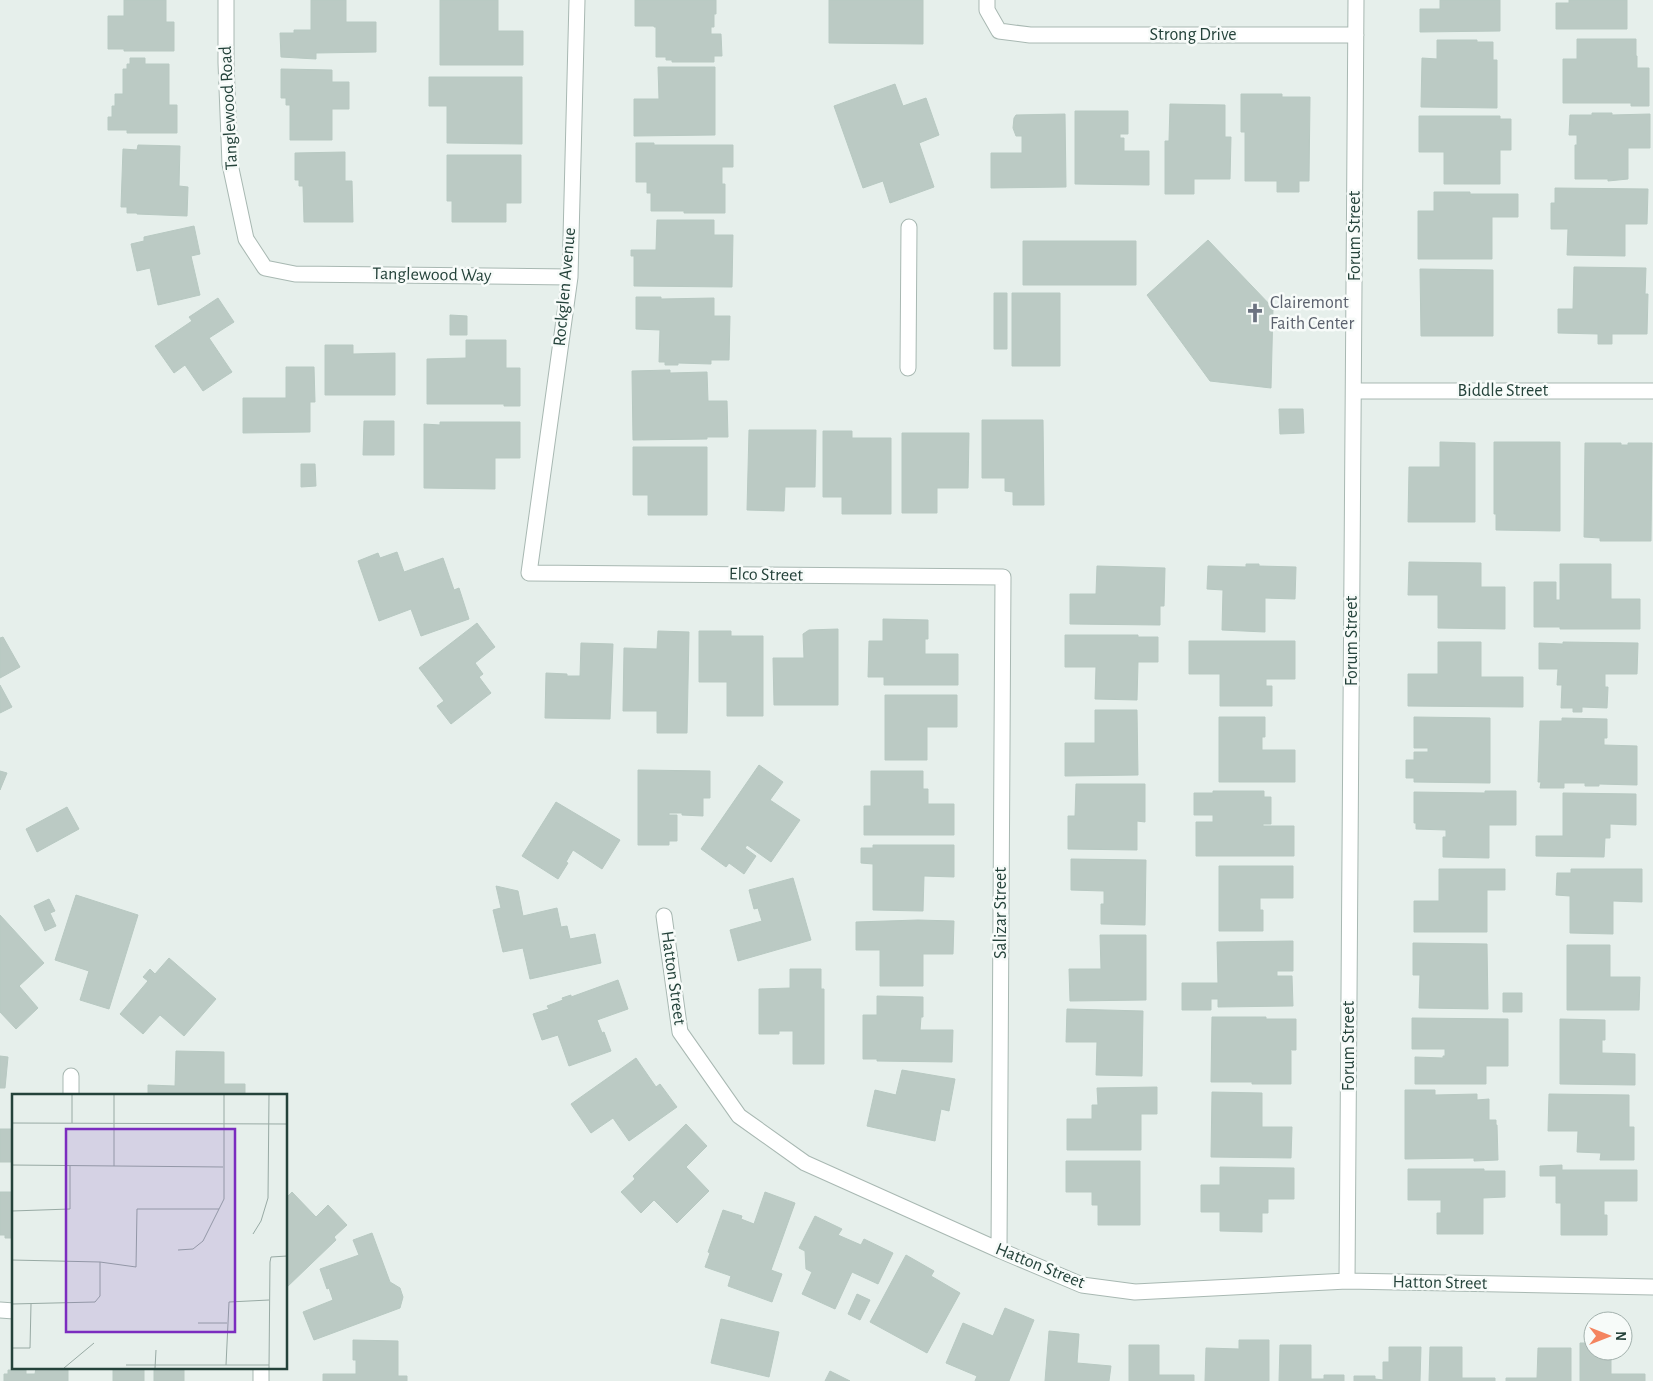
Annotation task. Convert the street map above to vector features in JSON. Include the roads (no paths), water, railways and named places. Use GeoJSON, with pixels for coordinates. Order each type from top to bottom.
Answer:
{"type":"FeatureCollection","features":[{"type":"Feature","properties":{"kind":"street","name":"Tanglewood Road"},"geometry":{"type":"LineString","coordinates":[[226,0],[226,63],[230,164],[246,239],[265,268],[295,274]]}},
{"type":"Feature","properties":{"kind":"street","name":"Rockglen Avenue"},"geometry":{"type":"LineString","coordinates":[[528,573],[570,277],[577,0]]}},
{"type":"Feature","properties":{"kind":"street","name":"Strong Drive"},"geometry":{"type":"LineString","coordinates":[[987,0],[987,10],[999,31],[1030,35],[1356,35]]}},
{"type":"Feature","properties":{"kind":"street","name":"Forum Street"},"geometry":{"type":"LineString","coordinates":[[1348,1281],[1356,0]]}},
{"type":"Feature","properties":{"kind":"street"},"geometry":{"type":"LineString","coordinates":[[908,368],[909,227]]}},
{"type":"Feature","properties":{"kind":"street","name":"Tanglewood Way"},"geometry":{"type":"LineString","coordinates":[[295,274],[570,277]]}},
{"type":"Feature","properties":{"kind":"street","name":"Biddle Street"},"geometry":{"type":"LineString","coordinates":[[1354,391],[1653,391]]}},
{"type":"Feature","properties":{"kind":"street","name":"Elco Street"},"geometry":{"type":"LineString","coordinates":[[528,573],[1003,577]]}},
{"type":"Feature","properties":{"kind":"street","name":"Salizar Street"},"geometry":{"type":"LineString","coordinates":[[999,1250],[1003,577]]}},
{"type":"Feature","properties":{"kind":"street","name":"Hatton Street"},"geometry":{"type":"LineString","coordinates":[[664,916],[680,1032],[739,1116],[805,1164],[1082,1285],[1136,1292],[1348,1281],[1653,1287]]}},
{"type":"Feature","properties":{"kind":"street"},"geometry":{"type":"LineString","coordinates":[[71,1076],[71,1094]]}},
{"type":"Feature","properties":{"kind":"street"},"geometry":{"type":"LineString","coordinates":[[261,1368],[261,1381]]}},
{"type":"Feature","properties":{"kind":"place","name":"Clairemont Faith Center"},"geometry":{"type":"Point","coordinates":[1255,313]}}]}
